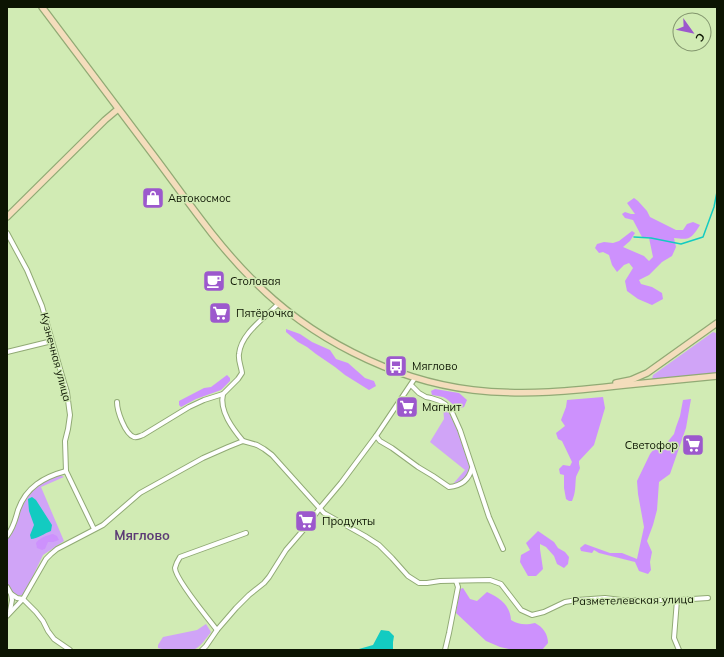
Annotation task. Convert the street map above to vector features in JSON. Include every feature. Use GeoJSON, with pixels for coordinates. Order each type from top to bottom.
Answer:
{"type":"FeatureCollection","features":[{"type":"Feature","properties":{"kind":"main road"},"geometry":{"type":"LineString","coordinates":[[42,7],[219,242],[245,273],[278,304],[310,327],[342,347],[415,378],[472,390],[538,393],[605,388],[717,376]]}},
{"type":"Feature","properties":{"kind":"main road"},"geometry":{"type":"LineString","coordinates":[[7,216],[104,120],[118,109]]}},
{"type":"Feature","properties":{"kind":"main road"},"geometry":{"type":"LineString","coordinates":[[605,388],[617,383],[631,380],[647,373],[717,322]]}},
{"type":"Feature","properties":{"kind":"street","name":"Кузнечная улица"},"geometry":{"type":"LineString","coordinates":[[7,233],[27,270],[42,306],[67,392],[70,416],[65,441],[66,471],[94,530]]}},
{"type":"Feature","properties":{"kind":"street"},"geometry":{"type":"LineString","coordinates":[[117,402],[119,413],[127,430],[134,437],[138,437],[144,435],[189,407],[223,394],[242,373],[239,363],[239,354],[247,335],[278,304]]}},
{"type":"Feature","properties":{"kind":"street"},"geometry":{"type":"LineString","coordinates":[[7,352],[52,341]]}},
{"type":"Feature","properties":{"kind":"street"},"geometry":{"type":"LineString","coordinates":[[202,650],[217,630],[242,602],[264,584],[286,550],[306,528],[376,436],[415,378]]}},
{"type":"Feature","properties":{"kind":"street"},"geometry":{"type":"LineString","coordinates":[[411,385],[418,392],[426,397],[440,401],[451,410],[460,430],[489,517],[503,549]]}},
{"type":"Feature","properties":{"kind":"street"},"geometry":{"type":"LineString","coordinates":[[8,614],[23,599],[50,554],[103,525],[140,493],[212,454],[243,441],[235,432],[226,415],[222,403],[223,394]]}},
{"type":"Feature","properties":{"kind":"street"},"geometry":{"type":"LineString","coordinates":[[376,436],[380,441],[449,487],[463,484],[473,468]]}},
{"type":"Feature","properties":{"kind":"street","name":"Разметелевская улица"},"geometry":{"type":"LineString","coordinates":[[243,441],[257,445],[272,455],[324,513],[379,545],[408,576],[419,583],[490,580],[501,584],[521,610],[532,615],[544,612],[565,602],[577,600],[606,598],[621,600],[676,600],[708,598]]}},
{"type":"Feature","properties":{"kind":"street"},"geometry":{"type":"LineString","coordinates":[[7,536],[14,526],[20,504],[27,493],[45,478],[66,471]]}},
{"type":"Feature","properties":{"kind":"street"},"geometry":{"type":"LineString","coordinates":[[217,630],[187,591],[176,574],[175,568],[180,557],[246,533]]}},
{"type":"Feature","properties":{"kind":"street"},"geometry":{"type":"LineString","coordinates":[[445,650],[458,587],[456,581]]}},
{"type":"Feature","properties":{"kind":"street"},"geometry":{"type":"LineString","coordinates":[[7,587],[11,594],[12,600],[8,614]]}},
{"type":"Feature","properties":{"kind":"street"},"geometry":{"type":"LineString","coordinates":[[11,594],[17,598],[23,599],[40,617],[51,636],[70,650]]}},
{"type":"Feature","properties":{"kind":"street"},"geometry":{"type":"LineString","coordinates":[[676,600],[674,638],[679,650]]}},
{"type":"Feature","properties":{"kind":"shaded area"},"geometry":{"type":"Polygon","coordinates":[[[634,198],[647,211],[650,217],[676,230],[683,230],[687,224],[693,222],[700,225],[690,238],[674,238],[676,247],[672,256],[662,262],[649,275],[639,280],[641,284],[652,287],[662,293],[663,299],[652,305],[638,299],[627,291],[625,281],[633,268],[629,263],[624,265],[617,272],[612,265],[609,255],[603,252],[599,253],[595,248],[597,244],[619,241],[632,231],[635,233],[630,241],[623,247],[644,256],[649,261],[653,257],[649,238],[642,237],[633,220],[625,218],[622,214],[625,212],[635,214],[627,203],[634,198]]]}},
{"type":"Feature","properties":{"kind":"shaded area"},"geometry":{"type":"Polygon","coordinates":[[[286,329],[300,334],[312,342],[330,350],[336,359],[348,363],[365,378],[374,381],[376,386],[369,390],[345,375],[298,342],[286,332],[286,329]]]}},
{"type":"Feature","properties":{"kind":"shaded area"},"geometry":{"type":"Polygon","coordinates":[[[713,332],[716,333],[717,373],[652,379],[653,375],[713,332]]]}},
{"type":"Feature","properties":{"kind":"shaded area"},"geometry":{"type":"Polygon","coordinates":[[[227,375],[230,378],[230,381],[221,390],[196,399],[181,407],[179,405],[179,401],[204,388],[211,387],[227,375]]]}},
{"type":"Feature","properties":{"kind":"shaded area"},"geometry":{"type":"Polygon","coordinates":[[[435,389],[459,393],[467,400],[464,407],[461,408],[455,406],[446,398],[432,395],[431,391],[435,389]]]}},
{"type":"Feature","properties":{"kind":"shaded area"},"geometry":{"type":"Polygon","coordinates":[[[603,397],[605,408],[594,445],[579,461],[580,468],[576,477],[574,495],[572,501],[569,501],[566,499],[564,475],[560,474],[559,469],[563,465],[570,466],[572,462],[562,441],[558,439],[556,433],[565,426],[561,420],[567,400],[603,397]]]}},
{"type":"Feature","properties":{"kind":"shaded area"},"geometry":{"type":"Polygon","coordinates":[[[691,399],[686,428],[670,474],[659,482],[657,510],[647,541],[652,552],[650,562],[651,570],[648,574],[639,571],[635,562],[599,553],[594,550],[592,553],[581,551],[580,548],[585,544],[610,553],[622,553],[637,559],[644,527],[637,481],[650,454],[654,449],[661,450],[674,434],[683,400],[691,399]]]}},
{"type":"Feature","properties":{"kind":"shaded area"},"geometry":{"type":"Polygon","coordinates":[[[443,405],[446,407],[457,429],[465,448],[470,467],[466,477],[459,483],[453,484],[465,470],[430,442],[444,419],[443,405]]]}},
{"type":"Feature","properties":{"kind":"shaded area"},"geometry":{"type":"Polygon","coordinates":[[[60,475],[64,477],[41,487],[64,541],[43,555],[23,595],[18,596],[14,594],[7,584],[7,538],[15,527],[27,495],[45,481],[60,475]]]}},
{"type":"Feature","properties":{"kind":"shaded area"},"geometry":{"type":"Polygon","coordinates":[[[538,531],[565,552],[569,557],[568,564],[564,568],[557,564],[554,556],[546,547],[540,544],[543,569],[536,576],[528,576],[520,562],[521,555],[530,550],[526,543],[538,531]]]}},
{"type":"Feature","properties":{"kind":"shaded area"},"geometry":{"type":"Polygon","coordinates":[[[53,534],[57,536],[59,540],[48,542],[45,549],[42,550],[37,548],[36,543],[39,540],[53,534]]]}},
{"type":"Feature","properties":{"kind":"shaded area"},"geometry":{"type":"Polygon","coordinates":[[[463,588],[470,599],[477,601],[487,592],[496,597],[504,603],[509,610],[511,620],[520,624],[535,623],[543,629],[548,643],[542,650],[514,650],[500,647],[486,641],[456,613],[460,589],[463,588]]]}},
{"type":"Feature","properties":{"kind":"shaded area"},"geometry":{"type":"Polygon","coordinates":[[[206,624],[211,632],[196,649],[181,651],[158,648],[158,645],[163,637],[197,630],[206,624]]]}},
{"type":"Feature","properties":{"kind":"water"},"geometry":{"type":"Polygon","coordinates":[[[32,497],[36,500],[52,525],[51,531],[31,539],[30,535],[34,525],[29,511],[28,499],[32,497]]]}},
{"type":"Feature","properties":{"kind":"water"},"geometry":{"type":"Polygon","coordinates":[[[381,630],[389,631],[394,636],[393,650],[359,649],[373,645],[381,630]]]}},
{"type":"Feature","properties":{"kind":"waterway"},"geometry":{"type":"LineString","coordinates":[[634,237],[651,238],[681,244],[703,237],[714,207],[717,192]]}},
{"type":"Feature","properties":{"kind":"place","name":"Автокосмос"},"geometry":{"type":"Point","coordinates":[153,198]}},
{"type":"Feature","properties":{"kind":"place","name":"Столовая"},"geometry":{"type":"Point","coordinates":[214,281]}},
{"type":"Feature","properties":{"kind":"place","name":"Пятёрочка"},"geometry":{"type":"Point","coordinates":[220,313]}},
{"type":"Feature","properties":{"kind":"place","name":"Мяглово"},"geometry":{"type":"Point","coordinates":[396,366]}},
{"type":"Feature","properties":{"kind":"place","name":"Магнит"},"geometry":{"type":"Point","coordinates":[407,407]}},
{"type":"Feature","properties":{"kind":"place","name":"Светофор"},"geometry":{"type":"Point","coordinates":[693,445]}},
{"type":"Feature","properties":{"kind":"place","name":"Продукты"},"geometry":{"type":"Point","coordinates":[306,521]}},
{"type":"Feature","properties":{"kind":"district","name":"Мяглово"},"geometry":{"type":"Point","coordinates":[142,535]}}]}
